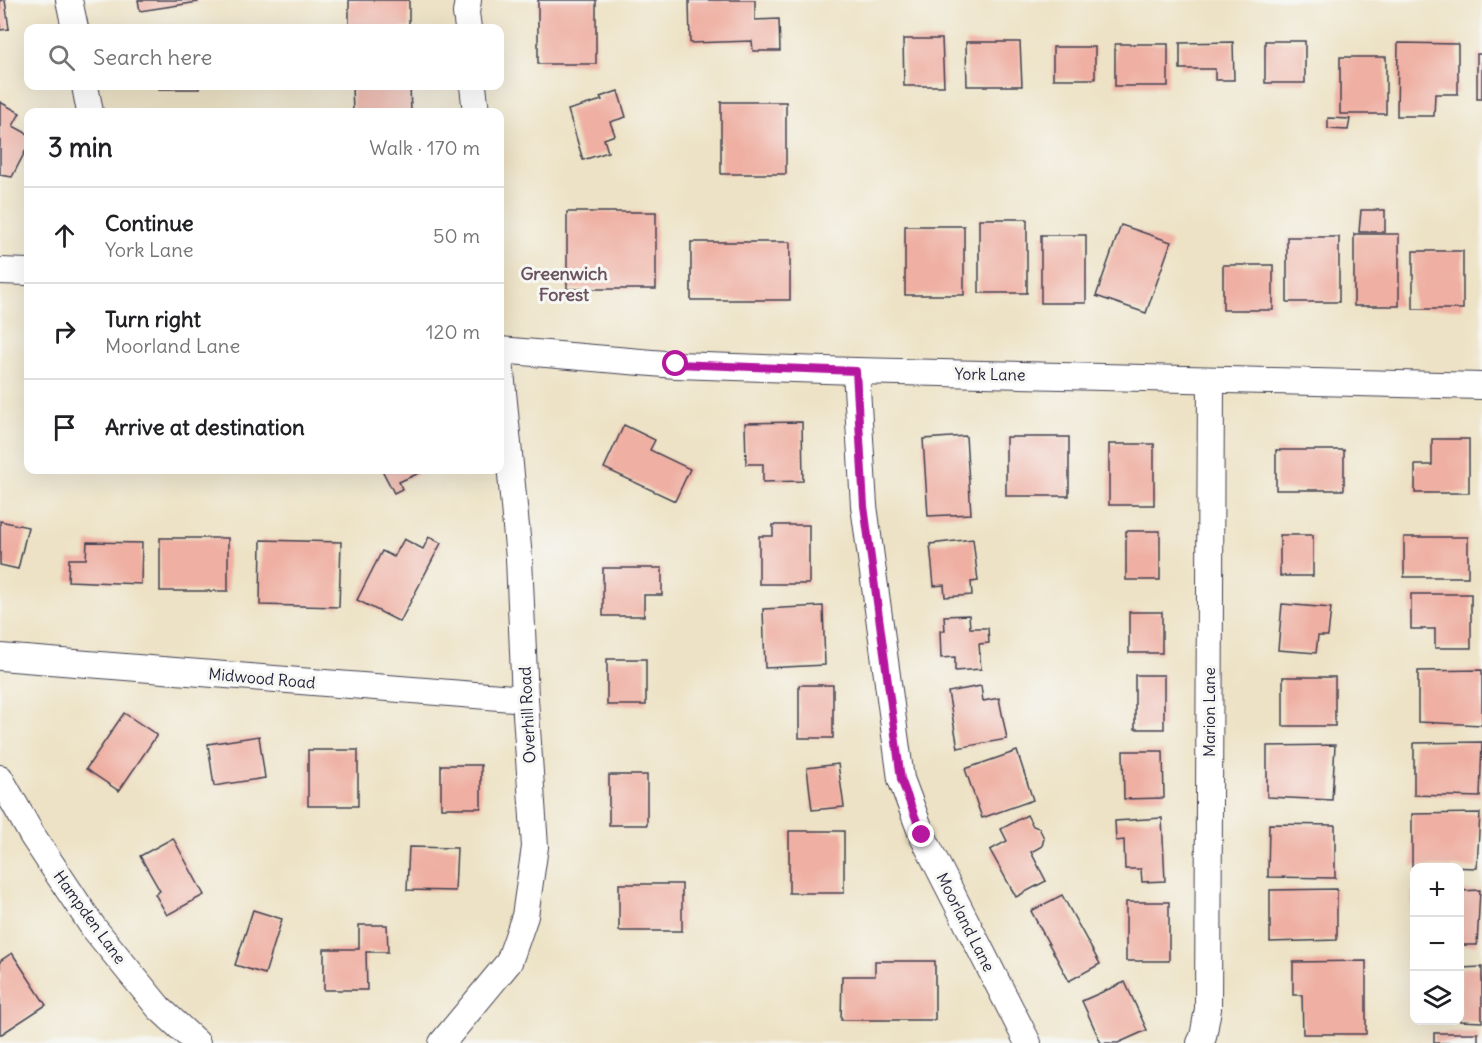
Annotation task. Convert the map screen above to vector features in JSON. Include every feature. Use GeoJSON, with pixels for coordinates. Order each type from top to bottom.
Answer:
{"type":"FeatureCollection","features":[{"type":"Feature","properties":{"kind":"street"},"geometry":{"type":"LineString","coordinates":[[69,0],[74,24]]}},
{"type":"Feature","properties":{"kind":"street"},"geometry":{"type":"LineString","coordinates":[[468,0],[468,24]]}},
{"type":"Feature","properties":{"kind":"street"},"geometry":{"type":"LineString","coordinates":[[86,90],[89,108]]}},
{"type":"Feature","properties":{"kind":"street"},"geometry":{"type":"LineString","coordinates":[[473,90],[476,108]]}},
{"type":"Feature","properties":{"kind":"street"},"geometry":{"type":"LineString","coordinates":[[0,271],[24,272]]}},
{"type":"Feature","properties":{"kind":"street","name":"York Lane"},"geometry":{"type":"LineString","coordinates":[[504,350],[676,364],[856,371],[1482,386]]}},
{"type":"Feature","properties":{"kind":"street","name":"Moorland Lane"},"geometry":{"type":"LineString","coordinates":[[856,371],[864,506],[901,779],[922,835],[1028,1043]]}},
{"type":"Feature","properties":{"kind":"street","name":"Marion Lane"},"geometry":{"type":"LineString","coordinates":[[1200,1043],[1208,1009],[1211,380]]}},
{"type":"Feature","properties":{"kind":"street","name":"Overhill Road"},"geometry":{"type":"LineString","coordinates":[[438,1041],[509,962],[525,916],[536,846],[525,699],[519,558],[504,402]]}},
{"type":"Feature","properties":{"kind":"street","name":"Midwood Road"},"geometry":{"type":"LineString","coordinates":[[0,657],[525,699]]}},
{"type":"Feature","properties":{"kind":"street","name":"Hampden Lane"},"geometry":{"type":"LineString","coordinates":[[0,778],[32,835],[93,927],[159,1008],[197,1043]]}},
{"type":"Feature","properties":{"kind":"building"},"geometry":{"type":"Polygon","coordinates":[[[0,0],[5,0],[9,29],[0,30],[0,0]]]}},
{"type":"Feature","properties":{"kind":"building"},"geometry":{"type":"Polygon","coordinates":[[[138,0],[198,0],[198,2],[140,11],[138,0]]]}},
{"type":"Feature","properties":{"kind":"building"},"geometry":{"type":"Polygon","coordinates":[[[349,0],[409,0],[409,24],[349,24],[349,0]]]}},
{"type":"Feature","properties":{"kind":"building"},"geometry":{"type":"Polygon","coordinates":[[[538,0],[596,0],[596,64],[538,64],[538,0]]]}},
{"type":"Feature","properties":{"kind":"building"},"geometry":{"type":"Polygon","coordinates":[[[689,0],[755,0],[755,20],[779,19],[780,51],[753,51],[752,41],[690,43],[689,0]]]}},
{"type":"Feature","properties":{"kind":"building"},"geometry":{"type":"Polygon","coordinates":[[[903,39],[942,39],[944,86],[904,86],[903,39]]]}},
{"type":"Feature","properties":{"kind":"building"},"geometry":{"type":"Polygon","coordinates":[[[1265,41],[1305,41],[1305,83],[1265,83],[1265,41]]]}},
{"type":"Feature","properties":{"kind":"building"},"geometry":{"type":"Polygon","coordinates":[[[966,42],[1020,42],[1022,86],[967,86],[966,42]]]}},
{"type":"Feature","properties":{"kind":"building"},"geometry":{"type":"Polygon","coordinates":[[[1233,42],[1234,80],[1215,80],[1215,69],[1180,69],[1180,43],[1233,42]]]}},
{"type":"Feature","properties":{"kind":"building"},"geometry":{"type":"Polygon","coordinates":[[[1398,43],[1458,44],[1458,94],[1435,94],[1434,116],[1397,116],[1398,43]]]}},
{"type":"Feature","properties":{"kind":"building"},"geometry":{"type":"Polygon","coordinates":[[[1115,44],[1168,44],[1168,86],[1115,86],[1115,44]]]}},
{"type":"Feature","properties":{"kind":"building"},"geometry":{"type":"Polygon","coordinates":[[[1053,47],[1095,47],[1095,79],[1053,79],[1053,47]]]}},
{"type":"Feature","properties":{"kind":"building"},"geometry":{"type":"Polygon","coordinates":[[[1477,54],[1482,54],[1482,99],[1477,99],[1477,54]]]}},
{"type":"Feature","properties":{"kind":"building"},"geometry":{"type":"Polygon","coordinates":[[[1340,57],[1386,57],[1386,114],[1340,114],[1340,57]]]}},
{"type":"Feature","properties":{"kind":"building"},"geometry":{"type":"Polygon","coordinates":[[[352,90],[410,90],[411,108],[353,108],[352,90]]]}},
{"type":"Feature","properties":{"kind":"building"},"geometry":{"type":"Polygon","coordinates":[[[618,91],[626,117],[610,122],[615,135],[604,139],[608,152],[583,160],[568,110],[602,100],[600,97],[618,91]]]}},
{"type":"Feature","properties":{"kind":"building"},"geometry":{"type":"Polygon","coordinates":[[[0,102],[20,113],[13,126],[24,132],[24,154],[12,177],[0,175],[0,102]]]}},
{"type":"Feature","properties":{"kind":"building"},"geometry":{"type":"Polygon","coordinates":[[[721,102],[786,102],[786,174],[721,174],[721,102]]]}},
{"type":"Feature","properties":{"kind":"building"},"geometry":{"type":"Polygon","coordinates":[[[1328,118],[1350,119],[1348,130],[1328,129],[1328,118]]]}},
{"type":"Feature","properties":{"kind":"building"},"geometry":{"type":"Polygon","coordinates":[[[1361,210],[1385,210],[1385,232],[1359,232],[1361,210]]]}},
{"type":"Feature","properties":{"kind":"building"},"geometry":{"type":"Polygon","coordinates":[[[567,212],[656,212],[656,289],[567,289],[567,212]]]}},
{"type":"Feature","properties":{"kind":"building"},"geometry":{"type":"Polygon","coordinates":[[[979,219],[1027,219],[1027,293],[979,293],[979,219]]]}},
{"type":"Feature","properties":{"kind":"building"},"geometry":{"type":"Polygon","coordinates":[[[1121,225],[1171,242],[1146,313],[1096,296],[1121,225]]]}},
{"type":"Feature","properties":{"kind":"building"},"geometry":{"type":"Polygon","coordinates":[[[905,226],[964,226],[964,295],[905,295],[905,226]]]}},
{"type":"Feature","properties":{"kind":"building"},"geometry":{"type":"Polygon","coordinates":[[[1354,234],[1399,234],[1399,306],[1354,306],[1354,234]]]}},
{"type":"Feature","properties":{"kind":"building"},"geometry":{"type":"Polygon","coordinates":[[[1041,235],[1086,235],[1086,303],[1041,303],[1041,235]]]}},
{"type":"Feature","properties":{"kind":"building"},"geometry":{"type":"Polygon","coordinates":[[[1287,237],[1339,237],[1339,302],[1287,302],[1287,237]]]}},
{"type":"Feature","properties":{"kind":"building"},"geometry":{"type":"Polygon","coordinates":[[[691,242],[790,242],[790,300],[691,300],[691,242]]]}},
{"type":"Feature","properties":{"kind":"building"},"geometry":{"type":"Polygon","coordinates":[[[1413,251],[1463,251],[1463,309],[1413,309],[1413,251]]]}},
{"type":"Feature","properties":{"kind":"building"},"geometry":{"type":"Polygon","coordinates":[[[1223,265],[1273,265],[1273,310],[1223,310],[1223,265]]]}},
{"type":"Feature","properties":{"kind":"building"},"geometry":{"type":"Polygon","coordinates":[[[802,422],[803,481],[763,482],[763,464],[746,464],[745,423],[802,422]]]}},
{"type":"Feature","properties":{"kind":"building"},"geometry":{"type":"Polygon","coordinates":[[[624,425],[655,440],[650,450],[690,469],[675,501],[604,468],[624,425]]]}},
{"type":"Feature","properties":{"kind":"building"},"geometry":{"type":"Polygon","coordinates":[[[966,436],[971,514],[928,516],[923,439],[966,436]]]}},
{"type":"Feature","properties":{"kind":"building"},"geometry":{"type":"Polygon","coordinates":[[[1006,437],[1069,437],[1069,496],[1006,496],[1006,437]]]}},
{"type":"Feature","properties":{"kind":"building"},"geometry":{"type":"Polygon","coordinates":[[[1432,439],[1469,439],[1469,493],[1415,493],[1415,465],[1432,465],[1432,439]]]}},
{"type":"Feature","properties":{"kind":"building"},"geometry":{"type":"Polygon","coordinates":[[[1109,444],[1154,444],[1154,505],[1109,505],[1109,444]]]}},
{"type":"Feature","properties":{"kind":"building"},"geometry":{"type":"Polygon","coordinates":[[[1276,450],[1344,450],[1344,490],[1276,490],[1276,450]]]}},
{"type":"Feature","properties":{"kind":"building"},"geometry":{"type":"Polygon","coordinates":[[[384,474],[417,474],[399,482],[402,489],[394,493],[384,474]]]}},
{"type":"Feature","properties":{"kind":"building"},"geometry":{"type":"Polygon","coordinates":[[[0,521],[28,527],[18,569],[0,565],[0,521]]]}},
{"type":"Feature","properties":{"kind":"building"},"geometry":{"type":"Polygon","coordinates":[[[773,525],[809,525],[809,584],[759,584],[759,536],[773,536],[773,525]]]}},
{"type":"Feature","properties":{"kind":"building"},"geometry":{"type":"Polygon","coordinates":[[[1126,531],[1160,531],[1160,580],[1126,580],[1126,531]]]}},
{"type":"Feature","properties":{"kind":"building"},"geometry":{"type":"Polygon","coordinates":[[[1280,535],[1313,535],[1313,576],[1280,576],[1280,535]]]}},
{"type":"Feature","properties":{"kind":"building"},"geometry":{"type":"Polygon","coordinates":[[[429,537],[441,543],[400,622],[357,600],[382,551],[394,557],[404,539],[423,549],[429,537]]]}},
{"type":"Feature","properties":{"kind":"building"},"geometry":{"type":"Polygon","coordinates":[[[1404,537],[1468,537],[1468,577],[1404,577],[1404,537]]]}},
{"type":"Feature","properties":{"kind":"building"},"geometry":{"type":"Polygon","coordinates":[[[160,538],[228,538],[228,591],[160,591],[160,538]]]}},
{"type":"Feature","properties":{"kind":"building"},"geometry":{"type":"Polygon","coordinates":[[[973,539],[978,581],[971,582],[972,595],[945,597],[944,585],[934,586],[930,544],[973,539]]]}},
{"type":"Feature","properties":{"kind":"building"},"geometry":{"type":"Polygon","coordinates":[[[261,540],[341,542],[339,607],[260,605],[261,540]]]}},
{"type":"Feature","properties":{"kind":"building"},"geometry":{"type":"Polygon","coordinates":[[[87,542],[142,543],[141,584],[68,581],[69,559],[86,559],[87,542]]]}},
{"type":"Feature","properties":{"kind":"building"},"geometry":{"type":"Polygon","coordinates":[[[603,568],[662,568],[662,595],[644,595],[644,616],[603,616],[603,568]]]}},
{"type":"Feature","properties":{"kind":"building"},"geometry":{"type":"Polygon","coordinates":[[[1411,594],[1471,594],[1471,648],[1435,648],[1435,629],[1411,629],[1411,594]]]}},
{"type":"Feature","properties":{"kind":"building"},"geometry":{"type":"Polygon","coordinates":[[[1282,604],[1331,608],[1328,636],[1318,636],[1316,653],[1278,650],[1282,604]]]}},
{"type":"Feature","properties":{"kind":"building"},"geometry":{"type":"Polygon","coordinates":[[[823,606],[825,665],[765,668],[763,609],[823,606]]]}},
{"type":"Feature","properties":{"kind":"building"},"geometry":{"type":"Polygon","coordinates":[[[1129,612],[1162,612],[1162,653],[1129,653],[1129,612]]]}},
{"type":"Feature","properties":{"kind":"building"},"geometry":{"type":"Polygon","coordinates":[[[969,615],[970,628],[988,628],[989,643],[979,644],[981,669],[955,671],[955,657],[941,658],[940,631],[945,631],[944,616],[969,615]]]}},
{"type":"Feature","properties":{"kind":"building"},"geometry":{"type":"Polygon","coordinates":[[[607,659],[646,659],[646,705],[607,705],[607,659]]]}},
{"type":"Feature","properties":{"kind":"building"},"geometry":{"type":"Polygon","coordinates":[[[1482,670],[1482,725],[1418,722],[1418,671],[1482,670]]]}},
{"type":"Feature","properties":{"kind":"building"},"geometry":{"type":"Polygon","coordinates":[[[1135,675],[1164,675],[1164,729],[1135,729],[1135,675]]]}},
{"type":"Feature","properties":{"kind":"building"},"geometry":{"type":"Polygon","coordinates":[[[1283,677],[1335,677],[1335,726],[1283,726],[1283,677]]]}},
{"type":"Feature","properties":{"kind":"building"},"geometry":{"type":"Polygon","coordinates":[[[799,685],[833,685],[833,738],[799,738],[799,685]]]}},
{"type":"Feature","properties":{"kind":"building"},"geometry":{"type":"Polygon","coordinates":[[[981,686],[983,701],[999,698],[1007,739],[958,748],[948,692],[981,686]]]}},
{"type":"Feature","properties":{"kind":"building"},"geometry":{"type":"Polygon","coordinates":[[[124,713],[157,735],[119,791],[86,769],[124,713]]]}},
{"type":"Feature","properties":{"kind":"building"},"geometry":{"type":"Polygon","coordinates":[[[259,736],[265,778],[214,786],[208,744],[259,736]]]}},
{"type":"Feature","properties":{"kind":"building"},"geometry":{"type":"Polygon","coordinates":[[[1482,742],[1480,797],[1414,795],[1414,743],[1482,742]]]}},
{"type":"Feature","properties":{"kind":"building"},"geometry":{"type":"Polygon","coordinates":[[[1335,745],[1332,800],[1267,797],[1267,746],[1335,745]]]}},
{"type":"Feature","properties":{"kind":"building"},"geometry":{"type":"Polygon","coordinates":[[[308,750],[358,750],[358,806],[308,806],[308,750]]]}},
{"type":"Feature","properties":{"kind":"building"},"geometry":{"type":"Polygon","coordinates":[[[1017,751],[1033,800],[982,818],[965,769],[1017,751]]]}},
{"type":"Feature","properties":{"kind":"building"},"geometry":{"type":"Polygon","coordinates":[[[1123,751],[1163,751],[1164,798],[1124,799],[1123,751]]]}},
{"type":"Feature","properties":{"kind":"building"},"geometry":{"type":"Polygon","coordinates":[[[838,764],[844,807],[812,810],[807,768],[838,764]]]}},
{"type":"Feature","properties":{"kind":"building"},"geometry":{"type":"Polygon","coordinates":[[[441,765],[481,765],[481,808],[441,808],[441,765]]]}},
{"type":"Feature","properties":{"kind":"building"},"geometry":{"type":"Polygon","coordinates":[[[609,775],[647,775],[647,825],[609,825],[609,775]]]}},
{"type":"Feature","properties":{"kind":"building"},"geometry":{"type":"Polygon","coordinates":[[[1480,813],[1477,868],[1464,868],[1464,863],[1412,863],[1412,814],[1480,813]]]}},
{"type":"Feature","properties":{"kind":"building"},"geometry":{"type":"Polygon","coordinates":[[[1027,815],[1033,826],[1039,828],[1044,838],[1042,846],[1031,852],[1046,881],[1016,897],[990,850],[1007,841],[1001,829],[1027,815]]]}},
{"type":"Feature","properties":{"kind":"building"},"geometry":{"type":"Polygon","coordinates":[[[1162,818],[1165,881],[1142,882],[1141,869],[1125,869],[1124,840],[1116,841],[1115,821],[1162,818]]]}},
{"type":"Feature","properties":{"kind":"building"},"geometry":{"type":"Polygon","coordinates":[[[1269,824],[1335,825],[1335,878],[1268,877],[1269,824]]]}},
{"type":"Feature","properties":{"kind":"building"},"geometry":{"type":"Polygon","coordinates":[[[789,831],[844,831],[844,893],[789,893],[789,831]]]}},
{"type":"Feature","properties":{"kind":"building"},"geometry":{"type":"Polygon","coordinates":[[[173,838],[204,895],[167,915],[155,894],[160,891],[140,856],[173,838]]]}},
{"type":"Feature","properties":{"kind":"building"},"geometry":{"type":"Polygon","coordinates":[[[409,847],[457,848],[455,891],[407,890],[409,847]]]}},
{"type":"Feature","properties":{"kind":"building"},"geometry":{"type":"Polygon","coordinates":[[[619,884],[682,884],[682,931],[619,931],[619,884]]]}},
{"type":"Feature","properties":{"kind":"building"},"geometry":{"type":"Polygon","coordinates":[[[1337,889],[1337,940],[1270,942],[1270,890],[1337,889]]]}},
{"type":"Feature","properties":{"kind":"building"},"geometry":{"type":"Polygon","coordinates":[[[1480,890],[1477,945],[1464,945],[1464,891],[1480,890]]]}},
{"type":"Feature","properties":{"kind":"building"},"geometry":{"type":"Polygon","coordinates":[[[1062,895],[1100,964],[1069,981],[1031,911],[1062,895]]]}},
{"type":"Feature","properties":{"kind":"building"},"geometry":{"type":"Polygon","coordinates":[[[1126,902],[1169,902],[1169,961],[1126,961],[1126,902]]]}},
{"type":"Feature","properties":{"kind":"building"},"geometry":{"type":"Polygon","coordinates":[[[253,910],[282,919],[265,974],[235,965],[253,910]]]}},
{"type":"Feature","properties":{"kind":"building"},"geometry":{"type":"Polygon","coordinates":[[[359,925],[387,925],[388,952],[366,952],[367,990],[324,990],[324,949],[359,949],[359,925]]]}},
{"type":"Feature","properties":{"kind":"building"},"geometry":{"type":"Polygon","coordinates":[[[12,953],[46,1005],[0,1035],[0,961],[12,953]]]}},
{"type":"Feature","properties":{"kind":"building"},"geometry":{"type":"Polygon","coordinates":[[[875,961],[935,961],[935,1020],[841,1020],[842,976],[875,976],[875,961]]]}},
{"type":"Feature","properties":{"kind":"building"},"geometry":{"type":"Polygon","coordinates":[[[1366,961],[1366,1034],[1303,1034],[1302,995],[1293,995],[1293,962],[1366,961]]]}},
{"type":"Feature","properties":{"kind":"building"},"geometry":{"type":"Polygon","coordinates":[[[1482,967],[1482,1022],[1464,1021],[1464,968],[1482,967]]]}},
{"type":"Feature","properties":{"kind":"building"},"geometry":{"type":"Polygon","coordinates":[[[1125,982],[1147,1030],[1118,1043],[1101,1043],[1082,1001],[1125,982]]]}},
{"type":"Feature","properties":{"kind":"building"},"geometry":{"type":"Polygon","coordinates":[[[1434,1033],[1478,1033],[1478,1043],[1434,1043],[1434,1033]]]}},
{"type":"Feature","properties":{"kind":"district","name":"Greenwich Forest"},"geometry":{"type":"Point","coordinates":[564,283]}},
{"type":"Feature","properties":{"kind":"route"},"geometry":{"type":"LineString","coordinates":[[676,364],[856,371],[864,506],[901,779],[922,835]]}}]}
